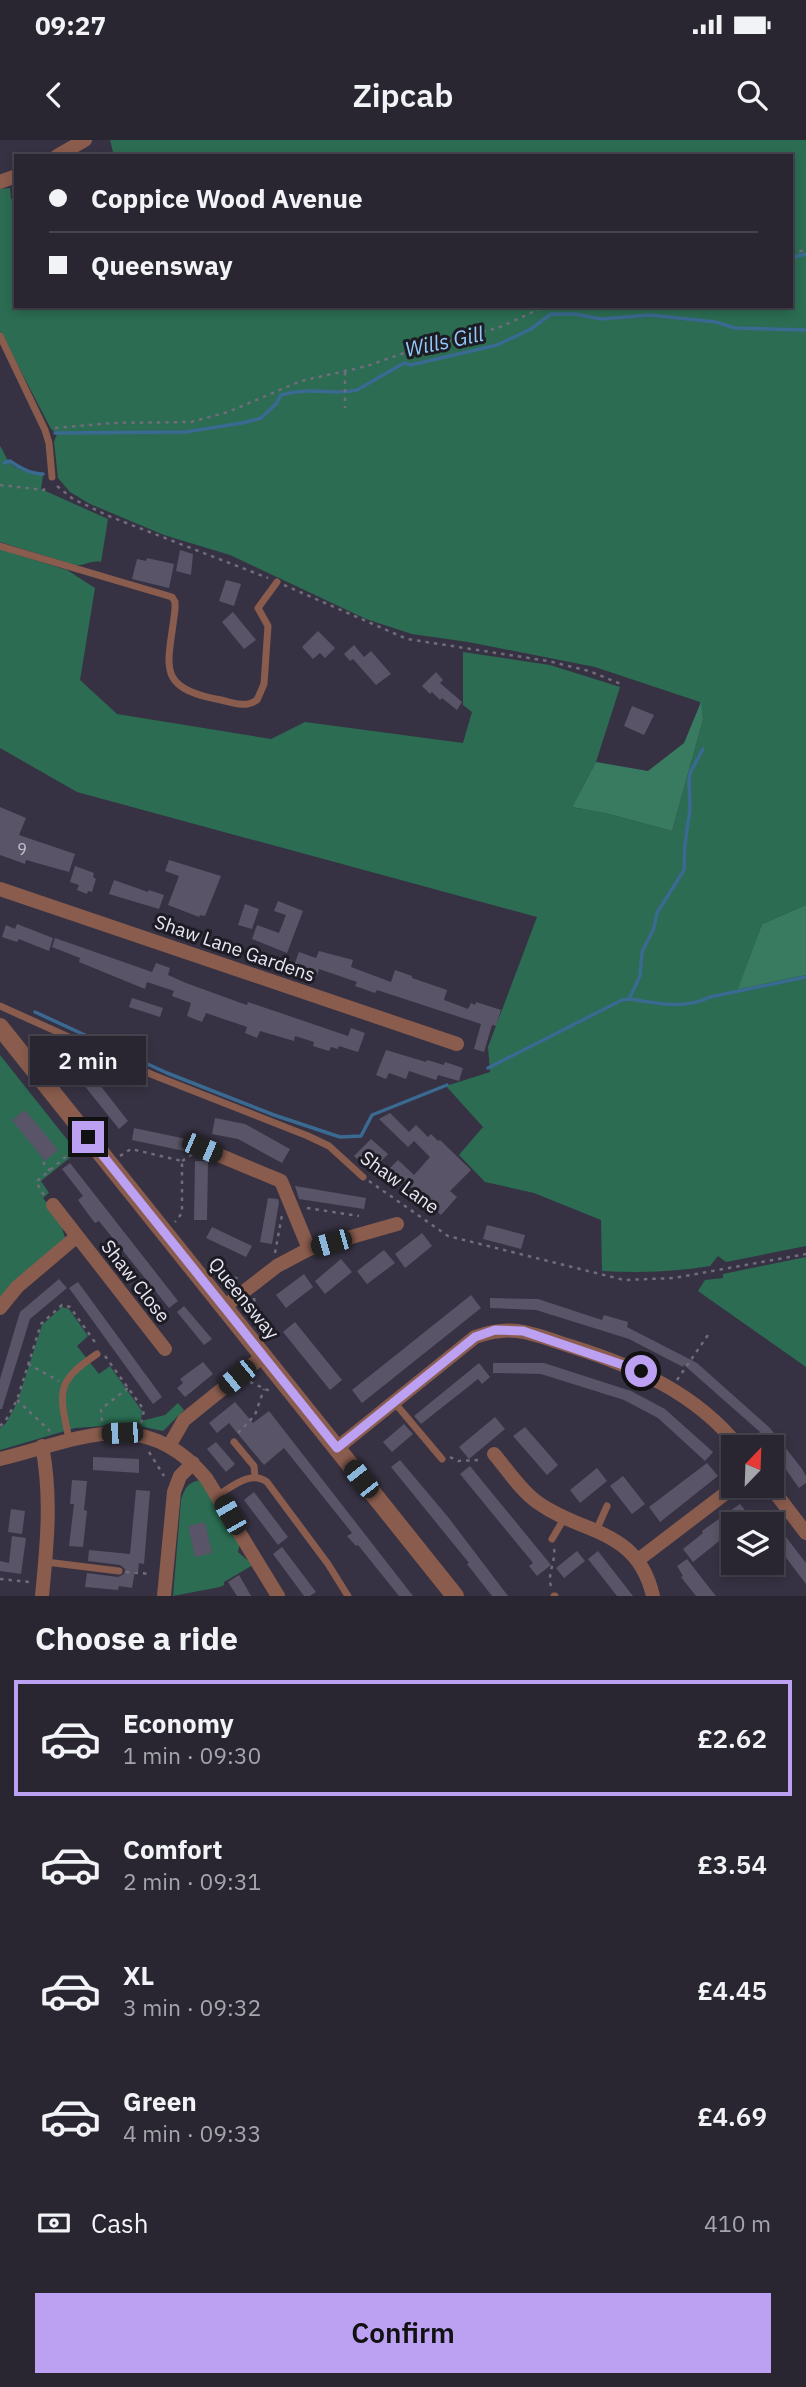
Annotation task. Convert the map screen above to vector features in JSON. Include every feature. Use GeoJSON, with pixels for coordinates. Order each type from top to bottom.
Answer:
{"type":"FeatureCollection","features":[{"type":"Feature","properties":{"kind":"street"},"geometry":{"type":"LineString","coordinates":[[60,154],[85,140]]}},
{"type":"Feature","properties":{"kind":"street","name":"Shaw Lane Gardens"},"geometry":{"type":"LineString","coordinates":[[0,889],[457,1044]]}},
{"type":"Feature","properties":{"kind":"street","name":"Queensway"},"geometry":{"type":"LineString","coordinates":[[0,1027],[455,1596]]}},
{"type":"Feature","properties":{"kind":"street"},"geometry":{"type":"LineString","coordinates":[[202,1148],[281,1181],[309,1249]]}},
{"type":"Feature","properties":{"kind":"street","name":"Shaw Close"},"geometry":{"type":"LineString","coordinates":[[53,1205],[165,1349]]}},
{"type":"Feature","properties":{"kind":"street"},"geometry":{"type":"LineString","coordinates":[[224,1307],[271,1271],[309,1249],[397,1224]]}},
{"type":"Feature","properties":{"kind":"street","name":"Shaw Close"},"geometry":{"type":"LineString","coordinates":[[0,1308],[17,1286],[76,1237]]}},
{"type":"Feature","properties":{"kind":"street"},"geometry":{"type":"LineString","coordinates":[[337,1448],[475,1337],[495,1330],[523,1331],[616,1361],[658,1380],[709,1416],[727,1435]]}},
{"type":"Feature","properties":{"kind":"street"},"geometry":{"type":"LineString","coordinates":[[169,1446],[184,1420],[263,1356]]}},
{"type":"Feature","properties":{"kind":"street"},"geometry":{"type":"LineString","coordinates":[[0,1459],[65,1440],[122,1433],[139,1435],[169,1446],[193,1463],[218,1495],[278,1596]]}},
{"type":"Feature","properties":{"kind":"street"},"geometry":{"type":"LineString","coordinates":[[42,1446],[49,1507],[42,1596]]}},
{"type":"Feature","properties":{"kind":"street"},"geometry":{"type":"LineString","coordinates":[[490,1455],[539,1504],[615,1539],[638,1560],[653,1596]]}},
{"type":"Feature","properties":{"kind":"street"},"geometry":{"type":"LineString","coordinates":[[164,1596],[174,1492],[180,1476],[193,1463]]}},
{"type":"Feature","properties":{"kind":"street"},"geometry":{"type":"LineString","coordinates":[[638,1560],[721,1497]]}},
{"type":"Feature","properties":{"kind":"street"},"geometry":{"type":"LineString","coordinates":[[780,1498],[805,1529]]}},
{"type":"Feature","properties":{"kind":"lane"},"geometry":{"type":"LineString","coordinates":[[0,336],[45,430],[52,477]]}},
{"type":"Feature","properties":{"kind":"lane"},"geometry":{"type":"LineString","coordinates":[[0,546],[172,597],[175,609],[169,666],[176,683],[197,696],[245,705],[257,700],[264,684],[268,626],[258,608],[277,582]]}},
{"type":"Feature","properties":{"kind":"lane","name":"Shaw Lane"},"geometry":{"type":"LineString","coordinates":[[0,1006],[153,1075],[308,1136],[329,1146],[363,1177]]}},
{"type":"Feature","properties":{"kind":"lane"},"geometry":{"type":"LineString","coordinates":[[65,1440],[62,1409],[64,1384],[68,1376],[97,1353]]}},
{"type":"Feature","properties":{"kind":"lane"},"geometry":{"type":"LineString","coordinates":[[394,1402],[442,1459]]}},
{"type":"Feature","properties":{"kind":"lane"},"geometry":{"type":"LineString","coordinates":[[235,1439],[254,1466],[255,1477]]}},
{"type":"Feature","properties":{"kind":"lane"},"geometry":{"type":"LineString","coordinates":[[218,1495],[247,1478],[255,1477],[267,1482],[328,1564],[348,1596]]}},
{"type":"Feature","properties":{"kind":"lane"},"geometry":{"type":"LineString","coordinates":[[596,1531],[607,1506]]}},
{"type":"Feature","properties":{"kind":"lane"},"geometry":{"type":"LineString","coordinates":[[552,1539],[565,1516]]}},
{"type":"Feature","properties":{"kind":"lane"},"geometry":{"type":"LineString","coordinates":[[46,1562],[119,1572]]}},
{"type":"Feature","properties":{"kind":"path"},"geometry":{"type":"LineString","coordinates":[[45,430],[113,423],[191,422],[228,412],[301,381],[368,366],[424,346],[498,328],[542,308]]}},
{"type":"Feature","properties":{"kind":"path"},"geometry":{"type":"LineString","coordinates":[[345,372],[345,408]]}},
{"type":"Feature","properties":{"kind":"path"},"geometry":{"type":"LineString","coordinates":[[0,485],[44,490],[52,477],[64,492],[89,507],[158,537],[249,569],[407,639],[548,661],[589,671],[621,684]]}},
{"type":"Feature","properties":{"kind":"path"},"geometry":{"type":"LineString","coordinates":[[53,1205],[36,1185],[76,1147]]}},
{"type":"Feature","properties":{"kind":"path"},"geometry":{"type":"LineString","coordinates":[[110,1165],[131,1149],[182,1161],[182,1213],[163,1232]]}},
{"type":"Feature","properties":{"kind":"path"},"geometry":{"type":"LineString","coordinates":[[43,1163],[50,1171]]}},
{"type":"Feature","properties":{"kind":"path","name":"Shaw Lane"},"geometry":{"type":"LineString","coordinates":[[363,1177],[448,1236],[624,1279],[674,1278],[806,1254]]}},
{"type":"Feature","properties":{"kind":"path"},"geometry":{"type":"LineString","coordinates":[[271,1271],[283,1209],[291,1206],[359,1216]]}},
{"type":"Feature","properties":{"kind":"path"},"geometry":{"type":"LineString","coordinates":[[211,1267],[244,1282]]}},
{"type":"Feature","properties":{"kind":"path"},"geometry":{"type":"LineString","coordinates":[[253,1293],[259,1326]]}},
{"type":"Feature","properties":{"kind":"path"},"geometry":{"type":"LineString","coordinates":[[677,1380],[710,1332]]}},
{"type":"Feature","properties":{"kind":"path"},"geometry":{"type":"LineString","coordinates":[[28,1364],[64,1384]]}},
{"type":"Feature","properties":{"kind":"path"},"geometry":{"type":"LineString","coordinates":[[102,1426],[101,1409],[128,1388]]}},
{"type":"Feature","properties":{"kind":"path"},"geometry":{"type":"LineString","coordinates":[[235,1439],[255,1415],[264,1389],[274,1393]]}},
{"type":"Feature","properties":{"kind":"path"},"geometry":{"type":"LineString","coordinates":[[16,1399],[65,1440]]}},
{"type":"Feature","properties":{"kind":"path"},"geometry":{"type":"LineString","coordinates":[[147,1449],[164,1476]]}},
{"type":"Feature","properties":{"kind":"path"},"geometry":{"type":"LineString","coordinates":[[434,1450],[458,1461],[490,1455]]}},
{"type":"Feature","properties":{"kind":"path"},"geometry":{"type":"LineString","coordinates":[[554,1596],[549,1581],[555,1554]]}},
{"type":"Feature","properties":{"kind":"path"},"geometry":{"type":"LineString","coordinates":[[119,1572],[152,1574]]}},
{"type":"Feature","properties":{"kind":"path"},"geometry":{"type":"LineString","coordinates":[[0,1579],[33,1583]]}},
{"type":"Feature","properties":{"kind":"green space"},"geometry":{"type":"Polygon","coordinates":[[[110,140],[806,140],[806,905],[762,924],[739,988],[806,975],[806,1246],[726,1262],[718,1256],[710,1266],[697,1268],[656,1272],[602,1271],[601,1220],[534,1193],[485,1182],[459,1155],[483,1127],[446,1086],[490,1072],[488,1047],[537,917],[77,792],[0,748],[0,549],[67,570],[95,588],[80,680],[117,714],[271,739],[305,722],[463,743],[472,712],[463,705],[463,652],[550,665],[620,687],[596,762],[572,807],[672,831],[703,720],[700,702],[595,667],[412,634],[366,619],[230,555],[164,535],[90,504],[70,492],[58,478],[54,442],[57,434],[51,429],[0,331],[0,189],[10,188],[11,199],[14,199],[14,308],[793,308],[793,154],[110,154],[113,152],[110,140]]]}},
{"type":"Feature","properties":{"kind":"green space"},"geometry":{"type":"Polygon","coordinates":[[[0,446],[12,465],[25,472],[43,475],[41,489],[108,519],[101,562],[75,565],[0,542],[0,446]]]}},
{"type":"Feature","properties":{"kind":"green space"},"geometry":{"type":"Polygon","coordinates":[[[701,702],[703,720],[672,831],[572,807],[596,762],[648,771],[684,743],[701,702]]]}},
{"type":"Feature","properties":{"kind":"green space"},"geometry":{"type":"Polygon","coordinates":[[[806,905],[806,975],[738,989],[762,924],[806,905]]]}},
{"type":"Feature","properties":{"kind":"green space"},"geometry":{"type":"Polygon","coordinates":[[[0,1055],[77,1152],[41,1181],[49,1193],[43,1198],[59,1218],[66,1241],[0,1300],[0,1055]]]}},
{"type":"Feature","properties":{"kind":"green space"},"geometry":{"type":"Polygon","coordinates":[[[806,1257],[806,1367],[698,1291],[705,1280],[723,1278],[723,1274],[806,1257]]]}},
{"type":"Feature","properties":{"kind":"green space"},"geometry":{"type":"Polygon","coordinates":[[[62,1307],[69,1309],[88,1336],[77,1346],[99,1374],[110,1366],[142,1411],[141,1421],[165,1415],[178,1403],[184,1410],[163,1431],[130,1424],[75,1428],[0,1450],[0,1428],[6,1423],[17,1403],[42,1325],[62,1307]]]}},
{"type":"Feature","properties":{"kind":"green space"},"geometry":{"type":"Polygon","coordinates":[[[200,1480],[240,1542],[238,1552],[253,1565],[220,1587],[173,1596],[181,1500],[187,1487],[200,1480]]]}},
{"type":"Feature","properties":{"kind":"building"},"geometry":{"type":"Polygon","coordinates":[[[180,550],[193,554],[191,575],[176,571],[180,550]]]}},
{"type":"Feature","properties":{"kind":"building"},"geometry":{"type":"Polygon","coordinates":[[[147,558],[174,564],[169,588],[132,579],[137,559],[146,561],[147,558]]]}},
{"type":"Feature","properties":{"kind":"building"},"geometry":{"type":"Polygon","coordinates":[[[226,580],[241,584],[234,606],[219,601],[226,580]]]}},
{"type":"Feature","properties":{"kind":"building"},"geometry":{"type":"Polygon","coordinates":[[[233,612],[256,640],[244,649],[222,622],[233,612]]]}},
{"type":"Feature","properties":{"kind":"building"},"geometry":{"type":"Polygon","coordinates":[[[318,631],[335,648],[325,658],[320,653],[313,659],[302,647],[318,631]]]}},
{"type":"Feature","properties":{"kind":"building"},"geometry":{"type":"Polygon","coordinates":[[[354,645],[364,657],[371,651],[391,674],[376,685],[353,659],[350,661],[344,654],[354,645]]]}},
{"type":"Feature","properties":{"kind":"building"},"geometry":{"type":"Polygon","coordinates":[[[436,672],[443,680],[440,683],[462,702],[457,710],[422,686],[436,672]]]}},
{"type":"Feature","properties":{"kind":"building"},"geometry":{"type":"Polygon","coordinates":[[[632,706],[654,715],[644,735],[624,726],[632,706]]]}},
{"type":"Feature","properties":{"kind":"building"},"geometry":{"type":"Polygon","coordinates":[[[0,807],[26,818],[19,835],[75,854],[69,872],[26,860],[25,864],[0,855],[0,807]]]}},
{"type":"Feature","properties":{"kind":"building"},"geometry":{"type":"Polygon","coordinates":[[[169,860],[221,876],[205,916],[199,917],[168,905],[179,876],[165,871],[169,860]]]}},
{"type":"Feature","properties":{"kind":"building"},"geometry":{"type":"Polygon","coordinates":[[[75,866],[94,873],[93,877],[96,879],[92,892],[88,891],[87,894],[77,890],[79,885],[70,882],[75,866]]]}},
{"type":"Feature","properties":{"kind":"building"},"geometry":{"type":"Polygon","coordinates":[[[114,880],[164,895],[159,909],[109,894],[114,880]]]}},
{"type":"Feature","properties":{"kind":"building"},"geometry":{"type":"Polygon","coordinates":[[[278,901],[303,911],[287,953],[252,939],[257,925],[279,933],[286,915],[274,911],[278,901]]]}},
{"type":"Feature","properties":{"kind":"building"},"geometry":{"type":"Polygon","coordinates":[[[245,904],[259,909],[252,929],[238,925],[245,904]]]}},
{"type":"Feature","properties":{"kind":"building"},"geometry":{"type":"Polygon","coordinates":[[[17,924],[53,938],[49,951],[19,939],[17,942],[2,937],[6,925],[15,929],[17,924]]]}},
{"type":"Feature","properties":{"kind":"building"},"geometry":{"type":"Polygon","coordinates":[[[55,938],[152,972],[156,963],[170,968],[168,975],[186,983],[348,1036],[351,1028],[365,1033],[358,1052],[339,1046],[338,1049],[331,1047],[329,1051],[313,1046],[314,1042],[295,1036],[294,1041],[260,1031],[257,1038],[245,1033],[247,1027],[206,1013],[202,1022],[187,1016],[191,1003],[172,996],[174,991],[147,982],[145,989],[79,962],[80,958],[52,947],[55,938]]]}},
{"type":"Feature","properties":{"kind":"building"},"geometry":{"type":"Polygon","coordinates":[[[319,951],[353,960],[351,967],[391,982],[395,970],[412,976],[447,990],[444,1000],[468,1009],[471,1003],[475,1005],[476,1002],[501,1010],[496,1026],[492,1025],[484,1052],[474,1049],[481,1024],[377,990],[375,993],[355,986],[357,982],[319,969],[317,976],[293,968],[299,952],[316,958],[319,951]]]}},
{"type":"Feature","properties":{"kind":"building"},"geometry":{"type":"Polygon","coordinates":[[[132,998],[163,1008],[160,1017],[129,1007],[132,998]]]}},
{"type":"Feature","properties":{"kind":"building"},"geometry":{"type":"Polygon","coordinates":[[[386,1050],[426,1062],[427,1060],[444,1065],[445,1062],[463,1068],[459,1081],[438,1075],[436,1080],[409,1071],[406,1079],[389,1073],[386,1079],[376,1075],[386,1050]]]}},
{"type":"Feature","properties":{"kind":"building"},"geometry":{"type":"Polygon","coordinates":[[[74,1052],[128,1121],[119,1129],[64,1060],[74,1052]]]}},
{"type":"Feature","properties":{"kind":"building"},"geometry":{"type":"Polygon","coordinates":[[[25,1110],[58,1150],[45,1161],[12,1120],[25,1110]]]}},
{"type":"Feature","properties":{"kind":"building"},"geometry":{"type":"Polygon","coordinates":[[[390,1113],[409,1132],[416,1125],[428,1137],[431,1134],[440,1140],[471,1170],[450,1191],[457,1197],[441,1215],[430,1205],[425,1211],[409,1197],[414,1191],[390,1168],[398,1160],[414,1175],[430,1157],[414,1141],[408,1147],[379,1119],[390,1113]]]}},
{"type":"Feature","properties":{"kind":"building"},"geometry":{"type":"Polygon","coordinates":[[[215,1118],[245,1124],[290,1149],[282,1163],[238,1139],[212,1134],[215,1118]]]}},
{"type":"Feature","properties":{"kind":"building"},"geometry":{"type":"Polygon","coordinates":[[[134,1128],[191,1140],[189,1152],[132,1140],[134,1128]]]}},
{"type":"Feature","properties":{"kind":"building"},"geometry":{"type":"Polygon","coordinates":[[[371,1139],[388,1154],[371,1172],[354,1156],[371,1139]]]}},
{"type":"Feature","properties":{"kind":"building"},"geometry":{"type":"Polygon","coordinates":[[[195,1161],[208,1161],[207,1220],[194,1220],[195,1161]]]}},
{"type":"Feature","properties":{"kind":"building"},"geometry":{"type":"Polygon","coordinates":[[[70,1163],[178,1301],[169,1308],[99,1221],[95,1223],[78,1200],[83,1196],[62,1169],[70,1163]]]}},
{"type":"Feature","properties":{"kind":"building"},"geometry":{"type":"Polygon","coordinates":[[[295,1186],[366,1198],[364,1209],[299,1199],[295,1186]]]}},
{"type":"Feature","properties":{"kind":"building"},"geometry":{"type":"Polygon","coordinates":[[[268,1198],[278,1199],[279,1202],[272,1244],[260,1242],[268,1198]]]}},
{"type":"Feature","properties":{"kind":"building"},"geometry":{"type":"Polygon","coordinates":[[[487,1225],[525,1235],[521,1249],[483,1239],[487,1225]]]}},
{"type":"Feature","properties":{"kind":"building"},"geometry":{"type":"Polygon","coordinates":[[[212,1227],[252,1246],[246,1257],[206,1238],[212,1227]]]}},
{"type":"Feature","properties":{"kind":"building"},"geometry":{"type":"Polygon","coordinates":[[[422,1233],[432,1246],[405,1268],[395,1254],[422,1233]]]}},
{"type":"Feature","properties":{"kind":"building"},"geometry":{"type":"Polygon","coordinates":[[[384,1250],[395,1263],[367,1284],[357,1271],[384,1250]]]}},
{"type":"Feature","properties":{"kind":"building"},"geometry":{"type":"Polygon","coordinates":[[[341,1259],[352,1272],[325,1294],[315,1281],[341,1259]]]}},
{"type":"Feature","properties":{"kind":"building"},"geometry":{"type":"Polygon","coordinates":[[[304,1274],[313,1287],[286,1308],[276,1295],[304,1274]]]}},
{"type":"Feature","properties":{"kind":"building"},"geometry":{"type":"Polygon","coordinates":[[[59,1279],[67,1288],[30,1319],[0,1409],[0,1379],[20,1312],[59,1279]]]}},
{"type":"Feature","properties":{"kind":"building"},"geometry":{"type":"Polygon","coordinates":[[[78,1282],[162,1397],[153,1404],[69,1288],[78,1282]]]}},
{"type":"Feature","properties":{"kind":"building"},"geometry":{"type":"Polygon","coordinates":[[[471,1295],[481,1308],[362,1403],[352,1390],[471,1295]]]}},
{"type":"Feature","properties":{"kind":"building"},"geometry":{"type":"Polygon","coordinates":[[[490,1298],[538,1299],[602,1320],[604,1315],[628,1322],[627,1327],[697,1363],[775,1435],[759,1435],[760,1432],[684,1365],[683,1367],[629,1339],[536,1310],[490,1308],[490,1298]]]}},
{"type":"Feature","properties":{"kind":"building"},"geometry":{"type":"Polygon","coordinates":[[[184,1306],[212,1339],[204,1345],[177,1312],[184,1306]]]}},
{"type":"Feature","properties":{"kind":"building"},"geometry":{"type":"Polygon","coordinates":[[[295,1322],[342,1380],[330,1390],[283,1332],[295,1322]]]}},
{"type":"Feature","properties":{"kind":"building"},"geometry":{"type":"Polygon","coordinates":[[[203,1362],[213,1374],[185,1397],[177,1388],[183,1383],[180,1379],[203,1362]]]}},
{"type":"Feature","properties":{"kind":"building"},"geometry":{"type":"Polygon","coordinates":[[[479,1363],[490,1377],[482,1384],[478,1379],[421,1424],[414,1416],[479,1363]]]}},
{"type":"Feature","properties":{"kind":"building"},"geometry":{"type":"Polygon","coordinates":[[[493,1363],[544,1363],[631,1391],[665,1409],[713,1452],[705,1461],[658,1418],[624,1400],[541,1374],[493,1373],[493,1363]]]}},
{"type":"Feature","properties":{"kind":"building"},"geometry":{"type":"Polygon","coordinates":[[[235,1402],[253,1423],[269,1411],[413,1596],[399,1596],[358,1545],[347,1536],[352,1533],[284,1448],[264,1465],[229,1423],[217,1433],[209,1423],[235,1402]]]}},
{"type":"Feature","properties":{"kind":"building"},"geometry":{"type":"Polygon","coordinates":[[[495,1417],[505,1429],[469,1459],[459,1447],[495,1417]]]}},
{"type":"Feature","properties":{"kind":"building"},"geometry":{"type":"Polygon","coordinates":[[[404,1424],[413,1434],[392,1452],[383,1442],[404,1424]]]}},
{"type":"Feature","properties":{"kind":"building"},"geometry":{"type":"Polygon","coordinates":[[[525,1427],[558,1465],[547,1475],[513,1436],[525,1427]]]}},
{"type":"Feature","properties":{"kind":"building"},"geometry":{"type":"Polygon","coordinates":[[[216,1442],[235,1464],[226,1472],[207,1449],[216,1442]]]}},
{"type":"Feature","properties":{"kind":"building"},"geometry":{"type":"Polygon","coordinates":[[[784,1446],[806,1476],[806,1483],[799,1488],[784,1467],[784,1446]]]}},
{"type":"Feature","properties":{"kind":"building"},"geometry":{"type":"Polygon","coordinates":[[[93,1457],[139,1459],[139,1473],[93,1470],[93,1457]]]}},
{"type":"Feature","properties":{"kind":"building"},"geometry":{"type":"Polygon","coordinates":[[[400,1460],[448,1517],[508,1596],[492,1596],[467,1564],[469,1563],[391,1467],[400,1460]]]}},
{"type":"Feature","properties":{"kind":"building"},"geometry":{"type":"Polygon","coordinates":[[[707,1463],[718,1476],[660,1522],[649,1507],[707,1463]]]}},
{"type":"Feature","properties":{"kind":"building"},"geometry":{"type":"Polygon","coordinates":[[[470,1466],[551,1565],[537,1576],[529,1566],[533,1563],[460,1474],[470,1466]]]}},
{"type":"Feature","properties":{"kind":"building"},"geometry":{"type":"Polygon","coordinates":[[[597,1468],[607,1481],[580,1503],[570,1490],[597,1468]]]}},
{"type":"Feature","properties":{"kind":"building"},"geometry":{"type":"Polygon","coordinates":[[[623,1476],[645,1504],[632,1514],[610,1486],[623,1476]]]}},
{"type":"Feature","properties":{"kind":"building"},"geometry":{"type":"Polygon","coordinates":[[[72,1480],[87,1481],[83,1547],[69,1546],[74,1504],[70,1504],[72,1480]]]}},
{"type":"Feature","properties":{"kind":"building"},"geometry":{"type":"Polygon","coordinates":[[[136,1490],[150,1491],[144,1564],[139,1563],[138,1572],[135,1571],[132,1588],[119,1586],[118,1590],[85,1587],[87,1573],[118,1577],[124,1574],[125,1569],[120,1565],[88,1561],[89,1550],[130,1554],[136,1490]]]}},
{"type":"Feature","properties":{"kind":"building"},"geometry":{"type":"Polygon","coordinates":[[[254,1492],[288,1537],[278,1545],[244,1500],[254,1492]]]}},
{"type":"Feature","properties":{"kind":"building"},"geometry":{"type":"Polygon","coordinates":[[[740,1504],[746,1512],[729,1512],[740,1504]]]}},
{"type":"Feature","properties":{"kind":"building"},"geometry":{"type":"Polygon","coordinates":[[[11,1509],[25,1511],[22,1534],[8,1532],[11,1509]]]}},
{"type":"Feature","properties":{"kind":"building"},"geometry":{"type":"Polygon","coordinates":[[[721,1518],[721,1540],[693,1562],[683,1549],[703,1533],[702,1531],[721,1518]]]}},
{"type":"Feature","properties":{"kind":"building"},"geometry":{"type":"Polygon","coordinates":[[[205,1522],[212,1553],[195,1557],[188,1526],[205,1522]]]}},
{"type":"Feature","properties":{"kind":"building"},"geometry":{"type":"Polygon","coordinates":[[[784,1535],[806,1563],[806,1584],[784,1555],[784,1535]]]}},
{"type":"Feature","properties":{"kind":"building"},"geometry":{"type":"Polygon","coordinates":[[[12,1536],[26,1538],[21,1574],[0,1571],[0,1561],[9,1563],[12,1536]]]}},
{"type":"Feature","properties":{"kind":"building"},"geometry":{"type":"Polygon","coordinates":[[[282,1547],[316,1592],[310,1596],[304,1596],[273,1554],[282,1547]]]}},
{"type":"Feature","properties":{"kind":"building"},"geometry":{"type":"Polygon","coordinates":[[[577,1551],[585,1561],[564,1578],[556,1568],[577,1551]]]}},
{"type":"Feature","properties":{"kind":"building"},"geometry":{"type":"Polygon","coordinates":[[[598,1551],[633,1596],[617,1596],[588,1559],[598,1551]]]}},
{"type":"Feature","properties":{"kind":"building"},"geometry":{"type":"Polygon","coordinates":[[[687,1559],[716,1596],[696,1596],[681,1577],[683,1576],[677,1566],[687,1559]]]}},
{"type":"Feature","properties":{"kind":"building"},"geometry":{"type":"Polygon","coordinates":[[[239,1575],[251,1596],[237,1596],[228,1582],[239,1575]]]}},
{"type":"Feature","properties":{"kind":"waterway","name":"Wills Gill"},"geometry":{"type":"LineString","coordinates":[[793,257],[806,254]]}},
{"type":"Feature","properties":{"kind":"waterway","name":"Wills Gill"},"geometry":{"type":"LineString","coordinates":[[55,433],[185,432],[242,423],[261,418],[276,404],[281,395],[302,391],[357,390],[404,363],[411,365],[497,345],[531,329],[551,314],[575,314],[601,319],[650,315],[716,322],[735,328],[806,330]]}},
{"type":"Feature","properties":{"kind":"waterway","name":"Wills Gill"},"geometry":{"type":"LineString","coordinates":[[4,463],[10,461],[26,470],[43,474]]}},
{"type":"Feature","properties":{"kind":"waterway"},"geometry":{"type":"LineString","coordinates":[[488,1068],[622,1000],[629,999],[640,976],[642,952],[654,928],[657,913],[684,870],[690,809],[690,773],[703,749]]}},
{"type":"Feature","properties":{"kind":"waterway"},"geometry":{"type":"LineString","coordinates":[[629,999],[670,1004],[690,1003],[806,977]]}},
{"type":"Feature","properties":{"kind":"waterway"},"geometry":{"type":"LineString","coordinates":[[35,1012],[167,1073],[274,1115],[340,1137],[361,1136],[372,1115],[447,1085]]}},
{"type":"Feature","properties":{"kind":"route"},"geometry":{"type":"LineString","coordinates":[[88,1137],[337,1448],[475,1337],[495,1330],[523,1331],[641,1371]]}}]}
